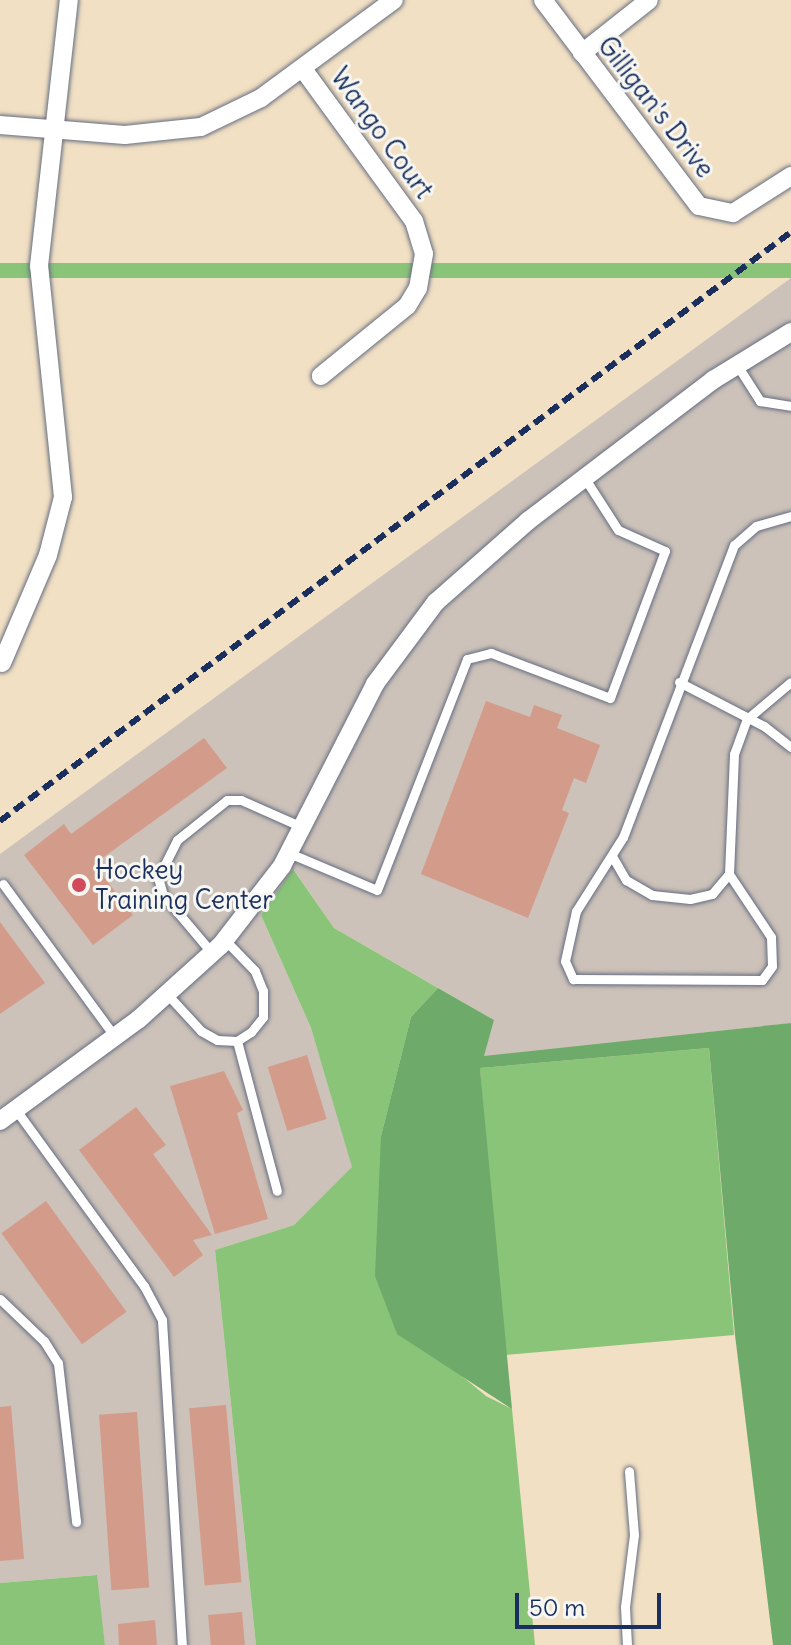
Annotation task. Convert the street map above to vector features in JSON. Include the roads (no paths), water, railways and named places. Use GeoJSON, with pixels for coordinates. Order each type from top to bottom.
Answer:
{"type":"FeatureCollection","features":[{"type":"Feature","properties":{"kind":"street"},"geometry":{"type":"LineString","coordinates":[[2,663],[48,555],[63,497],[39,266],[69,0]]}},
{"type":"Feature","properties":{"kind":"street"},"geometry":{"type":"LineString","coordinates":[[0,125],[125,135],[201,127],[234,115],[303,69],[394,0]]}},
{"type":"Feature","properties":{"kind":"street","name":"Gilligan's Drive"},"geometry":{"type":"LineString","coordinates":[[543,0],[699,206],[733,213],[791,176]]}},
{"type":"Feature","properties":{"kind":"street"},"geometry":{"type":"LineString","coordinates":[[582,53],[649,0]]}},
{"type":"Feature","properties":{"kind":"street","name":"Wango Court"},"geometry":{"type":"LineString","coordinates":[[303,69],[414,221],[424,254],[418,288],[407,306],[321,376]]}},
{"type":"Feature","properties":{"kind":"street"},"geometry":{"type":"LineString","coordinates":[[0,1121],[115,1037],[218,947],[289,853],[375,684],[436,602],[584,477],[737,365],[791,332]]}},
{"type":"Feature","properties":{"kind":"lane"},"geometry":{"type":"LineString","coordinates":[[737,365],[760,401],[791,406]]}},
{"type":"Feature","properties":{"kind":"lane"},"geometry":{"type":"LineString","coordinates":[[289,853],[377,890],[467,659],[491,653],[610,698],[665,551],[618,530],[584,477]]}},
{"type":"Feature","properties":{"kind":"lane"},"geometry":{"type":"LineString","coordinates":[[791,516],[756,526],[734,545],[612,856],[576,911],[565,961],[573,979],[762,980],[772,966],[771,937],[729,874],[734,754],[747,719],[791,682]]}},
{"type":"Feature","properties":{"kind":"lane"},"geometry":{"type":"LineString","coordinates":[[679,682],[791,747]]}},
{"type":"Feature","properties":{"kind":"lane"},"geometry":{"type":"LineString","coordinates":[[167,994],[201,1031],[217,1040],[237,1041],[251,1032],[265,1008],[255,971],[218,947],[163,895],[158,878],[177,840],[227,800],[241,800],[302,827]]}},
{"type":"Feature","properties":{"kind":"lane"},"geometry":{"type":"LineString","coordinates":[[612,856],[626,880],[652,895],[690,899],[712,894],[729,874]]}},
{"type":"Feature","properties":{"kind":"lane"},"geometry":{"type":"LineString","coordinates":[[3,884],[115,1037]]}},
{"type":"Feature","properties":{"kind":"lane"},"geometry":{"type":"LineString","coordinates":[[237,1041],[277,1191]]}},
{"type":"Feature","properties":{"kind":"lane"},"geometry":{"type":"LineString","coordinates":[[16,1110],[144,1286],[162,1320],[182,1645]]}},
{"type":"Feature","properties":{"kind":"lane"},"geometry":{"type":"LineString","coordinates":[[0,1299],[44,1341],[58,1363],[76,1522]]}},
{"type":"Feature","properties":{"kind":"lane"},"geometry":{"type":"LineString","coordinates":[[627,1645],[625,1607],[634,1535],[629,1471]]}},
{"type":"Feature","properties":{"kind":"railway"},"geometry":{"type":"LineString","coordinates":[[0,821],[791,232]]}},
{"type":"Feature","properties":{"kind":"place","name":"Hockey Training Center"},"geometry":{"type":"Point","coordinates":[79,885]}}]}
